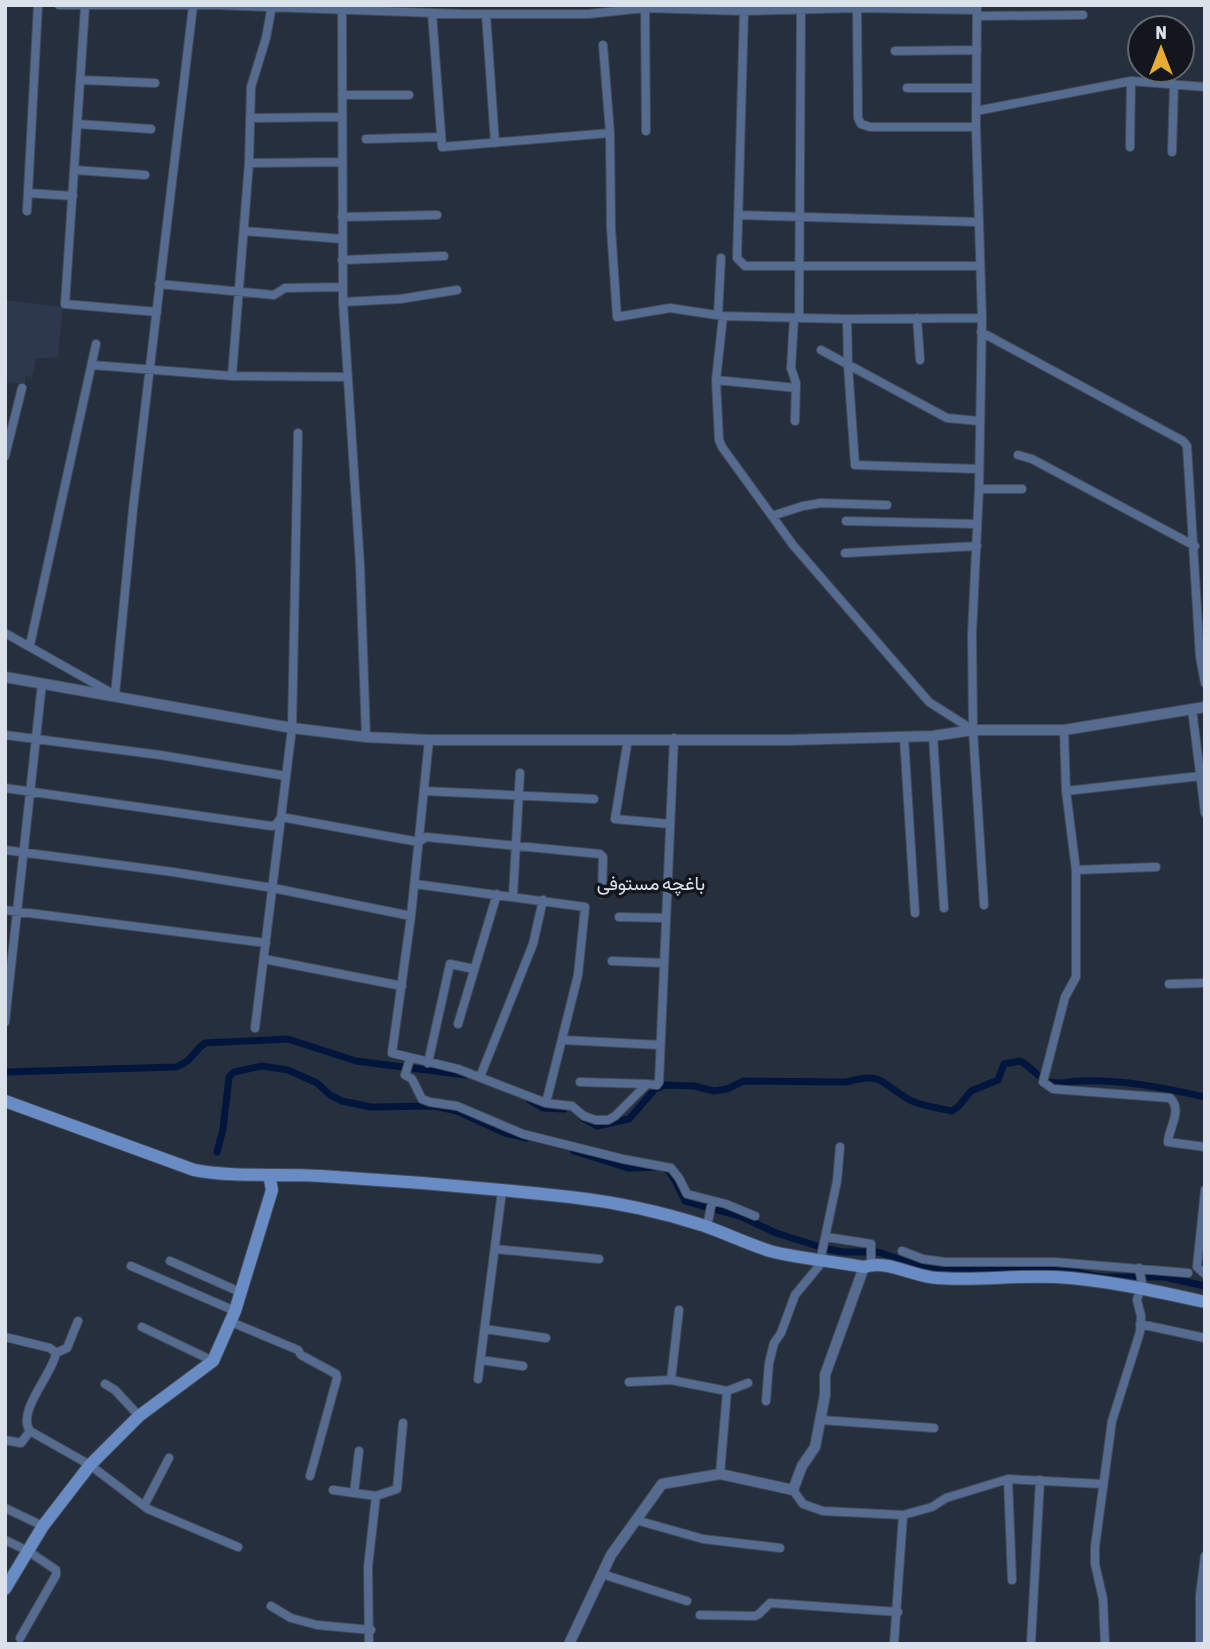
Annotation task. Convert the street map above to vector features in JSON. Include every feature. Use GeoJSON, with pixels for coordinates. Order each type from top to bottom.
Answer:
{"type":"FeatureCollection","features":[{"type":"Feature","properties":{"kind":"main road"},"geometry":{"type":"LineString","coordinates":[[5,1101],[194,1170],[219,1174],[291,1174],[412,1181],[573,1197],[708,1221],[769,1250],[794,1256],[820,1255],[935,1278],[1056,1270],[1142,1286],[1205,1302]]}},
{"type":"Feature","properties":{"kind":"main road"},"geometry":{"type":"LineString","coordinates":[[5,1589],[43,1526],[90,1465],[139,1416],[213,1361],[233,1317],[272,1190],[269,1175]]}},
{"type":"Feature","properties":{"kind":"street"},"geometry":{"type":"LineString","coordinates":[[26,211],[38,5]]}},
{"type":"Feature","properties":{"kind":"street"},"geometry":{"type":"LineString","coordinates":[[59,5],[374,8],[416,9],[432,13],[464,9],[485,14],[508,9],[690,7],[744,11],[857,8],[1083,15]]}},
{"type":"Feature","properties":{"kind":"street"},"geometry":{"type":"LineString","coordinates":[[85,6],[65,304],[157,312]]}},
{"type":"Feature","properties":{"kind":"street"},"geometry":{"type":"LineString","coordinates":[[115,695],[133,509],[193,6]]}},
{"type":"Feature","properties":{"kind":"street"},"geometry":{"type":"LineString","coordinates":[[232,376],[249,163],[251,87],[266,38],[272,6]]}},
{"type":"Feature","properties":{"kind":"street"},"geometry":{"type":"LineString","coordinates":[[342,8],[341,239],[360,565],[366,737]]}},
{"type":"Feature","properties":{"kind":"street"},"geometry":{"type":"LineString","coordinates":[[645,8],[646,131]]}},
{"type":"Feature","properties":{"kind":"street"},"geometry":{"type":"LineString","coordinates":[[857,8],[858,118],[861,124],[870,127],[976,127]]}},
{"type":"Feature","properties":{"kind":"street"},"geometry":{"type":"LineString","coordinates":[[977,10],[976,127],[982,318],[979,489],[972,634],[973,730],[984,905]]}},
{"type":"Feature","properties":{"kind":"street"},"geometry":{"type":"LineString","coordinates":[[744,11],[737,258],[740,263],[745,266],[800,267],[980,266]]}},
{"type":"Feature","properties":{"kind":"street"},"geometry":{"type":"LineString","coordinates":[[795,421],[796,388],[792,368],[800,267],[801,11]]}},
{"type":"Feature","properties":{"kind":"street"},"geometry":{"type":"LineString","coordinates":[[432,13],[442,147],[610,133]]}},
{"type":"Feature","properties":{"kind":"street"},"geometry":{"type":"LineString","coordinates":[[485,14],[495,143]]}},
{"type":"Feature","properties":{"kind":"street"},"geometry":{"type":"LineString","coordinates":[[603,45],[610,133],[611,228],[617,317],[670,308],[721,316],[982,318]]}},
{"type":"Feature","properties":{"kind":"street"},"geometry":{"type":"LineString","coordinates":[[895,51],[977,50]]}},
{"type":"Feature","properties":{"kind":"street"},"geometry":{"type":"LineString","coordinates":[[80,80],[155,83]]}},
{"type":"Feature","properties":{"kind":"street"},"geometry":{"type":"LineString","coordinates":[[976,111],[1126,82]]}},
{"type":"Feature","properties":{"kind":"street"},"geometry":{"type":"LineString","coordinates":[[1130,147],[1131,84]]}},
{"type":"Feature","properties":{"kind":"street"},"geometry":{"type":"LineString","coordinates":[[1163,84],[1205,87]]}},
{"type":"Feature","properties":{"kind":"street"},"geometry":{"type":"LineString","coordinates":[[1172,152],[1174,85]]}},
{"type":"Feature","properties":{"kind":"street"},"geometry":{"type":"LineString","coordinates":[[906,88],[976,88]]}},
{"type":"Feature","properties":{"kind":"street"},"geometry":{"type":"LineString","coordinates":[[341,95],[409,95]]}},
{"type":"Feature","properties":{"kind":"street"},"geometry":{"type":"LineString","coordinates":[[250,118],[341,117]]}},
{"type":"Feature","properties":{"kind":"street"},"geometry":{"type":"LineString","coordinates":[[78,124],[151,129]]}},
{"type":"Feature","properties":{"kind":"street"},"geometry":{"type":"LineString","coordinates":[[366,139],[440,137]]}},
{"type":"Feature","properties":{"kind":"street"},"geometry":{"type":"LineString","coordinates":[[249,163],[341,162]]}},
{"type":"Feature","properties":{"kind":"street"},"geometry":{"type":"LineString","coordinates":[[75,170],[145,175]]}},
{"type":"Feature","properties":{"kind":"street"},"geometry":{"type":"LineString","coordinates":[[28,193],[73,196]]}},
{"type":"Feature","properties":{"kind":"street"},"geometry":{"type":"LineString","coordinates":[[341,217],[437,215]]}},
{"type":"Feature","properties":{"kind":"street"},"geometry":{"type":"LineString","coordinates":[[738,215],[978,222]]}},
{"type":"Feature","properties":{"kind":"street"},"geometry":{"type":"LineString","coordinates":[[244,231],[341,239]]}},
{"type":"Feature","properties":{"kind":"street"},"geometry":{"type":"LineString","coordinates":[[342,260],[444,256]]}},
{"type":"Feature","properties":{"kind":"street"},"geometry":{"type":"LineString","coordinates":[[721,258],[721,316],[716,380],[719,440],[722,447],[793,545],[929,702],[973,730]]}},
{"type":"Feature","properties":{"kind":"street"},"geometry":{"type":"LineString","coordinates":[[159,284],[274,295],[285,288],[343,287]]}},
{"type":"Feature","properties":{"kind":"street"},"geometry":{"type":"LineString","coordinates":[[344,302],[400,299],[457,290]]}},
{"type":"Feature","properties":{"kind":"street"},"geometry":{"type":"LineString","coordinates":[[917,318],[920,360]]}},
{"type":"Feature","properties":{"kind":"street"},"geometry":{"type":"LineString","coordinates":[[848,319],[848,366],[855,465],[978,469]]}},
{"type":"Feature","properties":{"kind":"street"},"geometry":{"type":"LineString","coordinates":[[981,332],[1183,441],[1188,453],[1200,657],[1205,683]]}},
{"type":"Feature","properties":{"kind":"street"},"geometry":{"type":"LineString","coordinates":[[30,645],[96,344]]}},
{"type":"Feature","properties":{"kind":"street"},"geometry":{"type":"LineString","coordinates":[[821,350],[947,418],[979,421]]}},
{"type":"Feature","properties":{"kind":"street"},"geometry":{"type":"LineString","coordinates":[[92,365],[232,376],[348,377]]}},
{"type":"Feature","properties":{"kind":"street"},"geometry":{"type":"LineString","coordinates":[[716,380],[796,388]]}},
{"type":"Feature","properties":{"kind":"street"},"geometry":{"type":"LineString","coordinates":[[5,456],[22,388]]}},
{"type":"Feature","properties":{"kind":"street"},"geometry":{"type":"LineString","coordinates":[[255,1028],[292,728],[298,433]]}},
{"type":"Feature","properties":{"kind":"street"},"geometry":{"type":"LineString","coordinates":[[1018,455],[1032,459],[1195,546]]}},
{"type":"Feature","properties":{"kind":"street"},"geometry":{"type":"LineString","coordinates":[[979,489],[1022,489]]}},
{"type":"Feature","properties":{"kind":"street"},"geometry":{"type":"LineString","coordinates":[[772,516],[821,503],[887,506]]}},
{"type":"Feature","properties":{"kind":"street"},"geometry":{"type":"LineString","coordinates":[[846,521],[977,524]]}},
{"type":"Feature","properties":{"kind":"street"},"geometry":{"type":"LineString","coordinates":[[845,553],[976,546]]}},
{"type":"Feature","properties":{"kind":"street"},"geometry":{"type":"LineString","coordinates":[[5,633],[115,695]]}},
{"type":"Feature","properties":{"kind":"street"},"geometry":{"type":"LineString","coordinates":[[5,677],[292,728],[366,737],[429,740],[789,740],[933,736],[973,730],[1064,730],[1205,707]]}},
{"type":"Feature","properties":{"kind":"street"},"geometry":{"type":"LineString","coordinates":[[5,1022],[42,683]]}},
{"type":"Feature","properties":{"kind":"street"},"geometry":{"type":"LineString","coordinates":[[1192,709],[1205,813]]}},
{"type":"Feature","properties":{"kind":"street"},"geometry":{"type":"LineString","coordinates":[[1064,730],[1066,791],[1076,870],[1076,977],[1065,997],[1042,1083],[1053,1089],[1170,1098],[1174,1100],[1177,1109],[1168,1142],[1205,1147]]}},
{"type":"Feature","properties":{"kind":"street"},"geometry":{"type":"LineString","coordinates":[[5,735],[160,755],[286,776]]}},
{"type":"Feature","properties":{"kind":"street"},"geometry":{"type":"LineString","coordinates":[[933,736],[944,908]]}},
{"type":"Feature","properties":{"kind":"street"},"geometry":{"type":"LineString","coordinates":[[904,737],[915,913]]}},
{"type":"Feature","properties":{"kind":"street"},"geometry":{"type":"LineString","coordinates":[[580,1082],[659,1084],[674,738]]}},
{"type":"Feature","properties":{"kind":"street"},"geometry":{"type":"LineString","coordinates":[[628,739],[615,819],[670,824]]}},
{"type":"Feature","properties":{"kind":"street"},"geometry":{"type":"LineString","coordinates":[[429,740],[415,884],[392,1053],[458,1069],[546,1103],[562,1103],[596,1120],[608,1120],[625,1108],[647,1084]]}},
{"type":"Feature","properties":{"kind":"street"},"geometry":{"type":"LineString","coordinates":[[513,896],[520,773]]}},
{"type":"Feature","properties":{"kind":"street"},"geometry":{"type":"LineString","coordinates":[[1066,791],[1199,776]]}},
{"type":"Feature","properties":{"kind":"street"},"geometry":{"type":"LineString","coordinates":[[5,788],[271,826],[276,825],[281,817]]}},
{"type":"Feature","properties":{"kind":"street"},"geometry":{"type":"LineString","coordinates":[[424,791],[594,799]]}},
{"type":"Feature","properties":{"kind":"street"},"geometry":{"type":"LineString","coordinates":[[281,817],[419,842],[426,837],[602,855],[602,894]]}},
{"type":"Feature","properties":{"kind":"street"},"geometry":{"type":"LineString","coordinates":[[5,850],[272,888],[411,916]]}},
{"type":"Feature","properties":{"kind":"street"},"geometry":{"type":"LineString","coordinates":[[1076,870],[1156,867]]}},
{"type":"Feature","properties":{"kind":"street"},"geometry":{"type":"LineString","coordinates":[[415,884],[543,900],[583,906],[586,909],[578,975],[546,1103]]}},
{"type":"Feature","properties":{"kind":"street"},"geometry":{"type":"LineString","coordinates":[[458,1024],[497,894]]}},
{"type":"Feature","properties":{"kind":"street"},"geometry":{"type":"LineString","coordinates":[[480,1077],[533,944],[543,900]]}},
{"type":"Feature","properties":{"kind":"street"},"geometry":{"type":"LineString","coordinates":[[5,910],[266,943]]}},
{"type":"Feature","properties":{"kind":"street"},"geometry":{"type":"LineString","coordinates":[[619,917],[666,918]]}},
{"type":"Feature","properties":{"kind":"street"},"geometry":{"type":"LineString","coordinates":[[264,959],[402,986]]}},
{"type":"Feature","properties":{"kind":"street"},"geometry":{"type":"LineString","coordinates":[[612,961],[664,963]]}},
{"type":"Feature","properties":{"kind":"street"},"geometry":{"type":"LineString","coordinates":[[428,1063],[450,964],[474,969]]}},
{"type":"Feature","properties":{"kind":"street"},"geometry":{"type":"LineString","coordinates":[[1170,984],[1205,983]]}},
{"type":"Feature","properties":{"kind":"street"},"geometry":{"type":"LineString","coordinates":[[563,1040],[660,1045]]}},
{"type":"Feature","properties":{"kind":"street"},"geometry":{"type":"LineString","coordinates":[[410,1059],[405,1075],[412,1079],[422,1098],[430,1102],[457,1107],[523,1134],[623,1159],[661,1164],[671,1168],[687,1194],[726,1204],[755,1216]]}},
{"type":"Feature","properties":{"kind":"street"},"geometry":{"type":"LineString","coordinates":[[766,1401],[769,1363],[774,1343],[781,1333],[795,1295],[816,1271],[837,1181],[840,1147]]}},
{"type":"Feature","properties":{"kind":"street"},"geometry":{"type":"LineString","coordinates":[[1205,1190],[1197,1267],[1205,1274]]}},
{"type":"Feature","properties":{"kind":"street"},"geometry":{"type":"LineString","coordinates":[[478,1379],[502,1191]]}},
{"type":"Feature","properties":{"kind":"street"},"geometry":{"type":"LineString","coordinates":[[708,1221],[712,1200]]}},
{"type":"Feature","properties":{"kind":"street"},"geometry":{"type":"LineString","coordinates":[[793,1490],[802,1466],[815,1447],[821,1420],[825,1375],[869,1264],[871,1244],[824,1239]]}},
{"type":"Feature","properties":{"kind":"street"},"geometry":{"type":"LineString","coordinates":[[495,1249],[599,1259]]}},
{"type":"Feature","properties":{"kind":"street"},"geometry":{"type":"LineString","coordinates":[[902,1251],[923,1259],[945,1262],[1056,1270],[1188,1273]]}},
{"type":"Feature","properties":{"kind":"street"},"geometry":{"type":"LineString","coordinates":[[170,1261],[240,1292]]}},
{"type":"Feature","properties":{"kind":"street"},"geometry":{"type":"LineString","coordinates":[[131,1266],[298,1350],[301,1355],[336,1374],[336,1383],[310,1476]]}},
{"type":"Feature","properties":{"kind":"street"},"geometry":{"type":"LineString","coordinates":[[1105,1644],[1103,1599],[1094,1547],[1112,1420],[1140,1324],[1137,1300],[1142,1286],[1139,1270]]}},
{"type":"Feature","properties":{"kind":"street"},"geometry":{"type":"LineString","coordinates":[[671,1380],[678,1310]]}},
{"type":"Feature","properties":{"kind":"street"},"geometry":{"type":"LineString","coordinates":[[78,1321],[66,1348],[56,1353],[28,1412],[26,1424],[30,1432],[90,1465],[144,1506],[238,1547]]}},
{"type":"Feature","properties":{"kind":"street"},"geometry":{"type":"LineString","coordinates":[[1140,1324],[1205,1338]]}},
{"type":"Feature","properties":{"kind":"street"},"geometry":{"type":"LineString","coordinates":[[142,1327],[213,1361]]}},
{"type":"Feature","properties":{"kind":"street"},"geometry":{"type":"LineString","coordinates":[[485,1329],[546,1338]]}},
{"type":"Feature","properties":{"kind":"street"},"geometry":{"type":"LineString","coordinates":[[5,1337],[56,1353]]}},
{"type":"Feature","properties":{"kind":"street"},"geometry":{"type":"LineString","coordinates":[[481,1360],[523,1366]]}},
{"type":"Feature","properties":{"kind":"street"},"geometry":{"type":"LineString","coordinates":[[629,1382],[671,1380],[727,1391],[748,1383]]}},
{"type":"Feature","properties":{"kind":"street"},"geometry":{"type":"LineString","coordinates":[[105,1384],[139,1416]]}},
{"type":"Feature","properties":{"kind":"street"},"geometry":{"type":"LineString","coordinates":[[720,1474],[727,1391]]}},
{"type":"Feature","properties":{"kind":"street"},"geometry":{"type":"LineString","coordinates":[[821,1420],[934,1428]]}},
{"type":"Feature","properties":{"kind":"street"},"geometry":{"type":"LineString","coordinates":[[333,1490],[376,1496],[397,1489],[403,1423]]}},
{"type":"Feature","properties":{"kind":"street"},"geometry":{"type":"LineString","coordinates":[[5,1440],[21,1443],[30,1432]]}},
{"type":"Feature","properties":{"kind":"street"},"geometry":{"type":"LineString","coordinates":[[354,1493],[359,1451]]}},
{"type":"Feature","properties":{"kind":"street"},"geometry":{"type":"LineString","coordinates":[[144,1506],[169,1458]]}},
{"type":"Feature","properties":{"kind":"street"},"geometry":{"type":"LineString","coordinates":[[569,1644],[611,1555],[662,1484],[720,1474],[793,1490],[803,1504],[823,1511],[903,1515],[932,1507],[946,1498],[1008,1479],[1102,1484]]}},
{"type":"Feature","properties":{"kind":"street"},"geometry":{"type":"LineString","coordinates":[[1008,1479],[1012,1580]]}},
{"type":"Feature","properties":{"kind":"street"},"geometry":{"type":"LineString","coordinates":[[1031,1643],[1040,1480]]}},
{"type":"Feature","properties":{"kind":"street"},"geometry":{"type":"LineString","coordinates":[[369,1644],[371,1630],[368,1567],[376,1496]]}},
{"type":"Feature","properties":{"kind":"street"},"geometry":{"type":"LineString","coordinates":[[5,1508],[43,1526]]}},
{"type":"Feature","properties":{"kind":"street"},"geometry":{"type":"LineString","coordinates":[[894,1644],[903,1515]]}},
{"type":"Feature","properties":{"kind":"street"},"geometry":{"type":"LineString","coordinates":[[636,1520],[703,1539],[780,1548]]}},
{"type":"Feature","properties":{"kind":"street"},"geometry":{"type":"LineString","coordinates":[[5,1540],[28,1551],[56,1570],[56,1575],[20,1638]]}},
{"type":"Feature","properties":{"kind":"street"},"geometry":{"type":"LineString","coordinates":[[1200,1644],[1205,1556]]}},
{"type":"Feature","properties":{"kind":"street"},"geometry":{"type":"LineString","coordinates":[[602,1574],[687,1601]]}},
{"type":"Feature","properties":{"kind":"street"},"geometry":{"type":"LineString","coordinates":[[700,1615],[755,1615],[770,1603],[898,1612]]}},
{"type":"Feature","properties":{"kind":"street"},"geometry":{"type":"LineString","coordinates":[[271,1606],[291,1618],[317,1625],[371,1630]]}},
{"type":"Feature","properties":{"kind":"shaded area"},"geometry":{"type":"Polygon","coordinates":[[[5,300],[63,307],[58,357],[36,359],[32,377],[25,376],[25,384],[5,382],[5,300]]]}},
{"type":"Feature","properties":{"kind":"waterway"},"geometry":{"type":"LineString","coordinates":[[5,1072],[176,1067],[186,1062],[205,1043],[288,1039],[356,1061],[466,1075]]}},
{"type":"Feature","properties":{"kind":"waterway"},"geometry":{"type":"LineString","coordinates":[[583,1118],[597,1126],[629,1119],[655,1089],[666,1085],[694,1086],[714,1091],[727,1089],[744,1081],[846,1082],[868,1078],[880,1080],[913,1101],[952,1111],[971,1091],[998,1080],[1004,1064],[1020,1061],[1050,1082],[1127,1083],[1205,1097]]}},
{"type":"Feature","properties":{"kind":"waterway"},"geometry":{"type":"LineString","coordinates":[[217,1152],[223,1129],[229,1077],[234,1072],[262,1066],[288,1070],[317,1083],[330,1095],[342,1101],[371,1107],[435,1106],[457,1111],[505,1133],[526,1138]]}},
{"type":"Feature","properties":{"kind":"waterway"},"geometry":{"type":"LineString","coordinates":[[529,1100],[543,1108],[564,1109]]}},
{"type":"Feature","properties":{"kind":"waterway"},"geometry":{"type":"LineString","coordinates":[[574,1151],[628,1168],[662,1167],[669,1171],[685,1201],[740,1216],[776,1233],[827,1249],[878,1252],[922,1267],[1049,1267],[1101,1277],[1164,1277],[1205,1286]]}},
{"type":"Feature","properties":{"kind":"district","name":"باغچه مستوفی"},"geometry":{"type":"Point","coordinates":[651,883]}}]}
